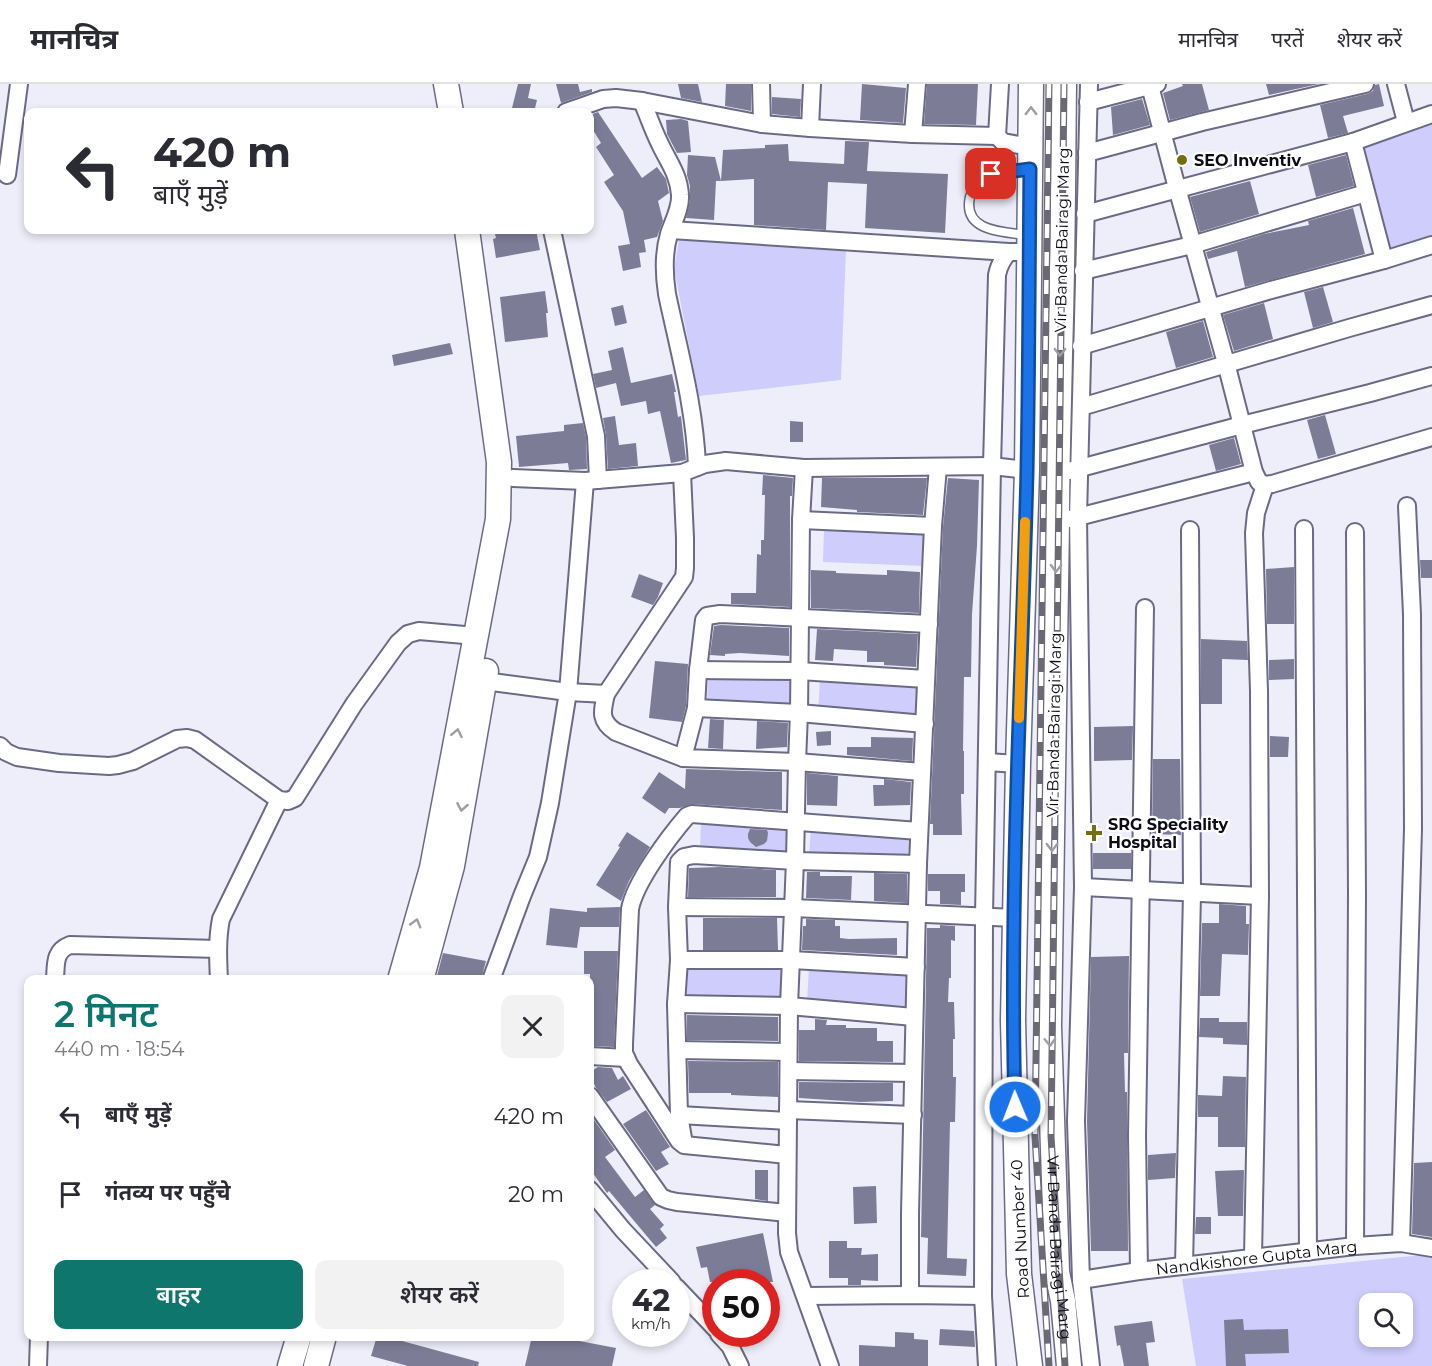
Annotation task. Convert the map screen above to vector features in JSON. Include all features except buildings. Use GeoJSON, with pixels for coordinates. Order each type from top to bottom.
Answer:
{"type":"FeatureCollection","features":[{"type":"Feature","properties":{"kind":"main road"},"geometry":{"type":"LineString","coordinates":[[446,84],[450,108]]}},
{"type":"Feature","properties":{"kind":"main road","name":"Road Number 40"},"geometry":{"type":"LineString","coordinates":[[1030,1366],[1019,1274],[1013,1020],[1027,470],[1022,246],[1030,158],[1031,84]]}},
{"type":"Feature","properties":{"kind":"main road","name":"Vir Banda Bairagi Marg"},"geometry":{"type":"LineString","coordinates":[[1064,84],[1060,354],[1068,472],[1068,519],[1049,1026],[1057,1272],[1063,1301],[1069,1366]]}},
{"type":"Feature","properties":{"kind":"main road"},"geometry":{"type":"LineString","coordinates":[[401,975],[432,868],[498,519],[499,462],[468,234]]}},
{"type":"Feature","properties":{"kind":"main road"},"geometry":{"type":"LineString","coordinates":[[422,975],[452,866],[511,528],[513,464],[483,234]]}},
{"type":"Feature","properties":{"kind":"main road"},"geometry":{"type":"LineString","coordinates":[[290,1366],[298,1341]]}},
{"type":"Feature","properties":{"kind":"main road"},"geometry":{"type":"LineString","coordinates":[[316,1366],[323,1341]]}},
{"type":"Feature","properties":{"kind":"street"},"geometry":{"type":"LineString","coordinates":[[7,175],[18,84]]}},
{"type":"Feature","properties":{"kind":"street"},"geometry":{"type":"LineString","coordinates":[[761,84],[762,123]]}},
{"type":"Feature","properties":{"kind":"street"},"geometry":{"type":"LineString","coordinates":[[810,128],[812,84]]}},
{"type":"Feature","properties":{"kind":"street"},"geometry":{"type":"LineString","coordinates":[[913,134],[917,84]]}},
{"type":"Feature","properties":{"kind":"street"},"geometry":{"type":"LineString","coordinates":[[997,136],[1000,84]]}},
{"type":"Feature","properties":{"kind":"street"},"geometry":{"type":"LineString","coordinates":[[1089,84],[1081,407],[1068,472],[1432,376]]}},
{"type":"Feature","properties":{"kind":"street"},"geometry":{"type":"LineString","coordinates":[[1087,153],[1202,122],[1365,84]]}},
{"type":"Feature","properties":{"kind":"street"},"geometry":{"type":"LineString","coordinates":[[1395,84],[1406,122]]}},
{"type":"Feature","properties":{"kind":"street"},"geometry":{"type":"LineString","coordinates":[[1088,102],[1154,85],[1176,189],[1242,425],[1260,478],[1254,533],[1259,691],[1260,896],[1253,1257]]}},
{"type":"Feature","properties":{"kind":"street"},"geometry":{"type":"LineString","coordinates":[[577,108],[603,99],[616,98],[762,123],[810,128],[997,136],[1030,158]]}},
{"type":"Feature","properties":{"kind":"street"},"geometry":{"type":"LineString","coordinates":[[642,101],[658,142],[677,178],[680,196],[666,246],[664,275],[695,434],[690,470],[684,578],[606,694],[602,717],[607,725],[616,732],[683,758],[797,762],[922,772]]}},
{"type":"Feature","properties":{"kind":"street"},"geometry":{"type":"LineString","coordinates":[[1085,214],[1353,142],[1432,114]]}},
{"type":"Feature","properties":{"kind":"street"},"geometry":{"type":"LineString","coordinates":[[1353,142],[1384,260]]}},
{"type":"Feature","properties":{"kind":"street"},"geometry":{"type":"LineString","coordinates":[[1083,271],[1192,245],[1366,193]]}},
{"type":"Feature","properties":{"kind":"street"},"geometry":{"type":"LineString","coordinates":[[671,230],[1022,246]]}},
{"type":"Feature","properties":{"kind":"street"},"geometry":{"type":"LineString","coordinates":[[493,975],[538,857],[545,831],[568,692],[596,436],[553,234]]}},
{"type":"Feature","properties":{"kind":"street"},"geometry":{"type":"LineString","coordinates":[[1081,346],[1271,290],[1384,260],[1432,244]]}},
{"type":"Feature","properties":{"kind":"street"},"geometry":{"type":"LineString","coordinates":[[987,1366],[983,1296],[984,916],[997,275],[1003,258],[1022,246]]}},
{"type":"Feature","properties":{"kind":"street"},"geometry":{"type":"LineString","coordinates":[[1081,407],[1432,305]]}},
{"type":"Feature","properties":{"kind":"street"},"geometry":{"type":"LineString","coordinates":[[1091,1366],[1081,1280],[1076,1121],[1083,887],[1068,519],[1260,478],[1283,481],[1432,436]]}},
{"type":"Feature","properties":{"kind":"street"},"geometry":{"type":"LineString","coordinates":[[513,478],[592,480],[690,470],[705,464],[726,461],[804,468],[992,466],[1027,470]]}},
{"type":"Feature","properties":{"kind":"street"},"geometry":{"type":"LineString","coordinates":[[910,1295],[919,831],[933,526],[938,467]]}},
{"type":"Feature","properties":{"kind":"street"},"geometry":{"type":"LineString","coordinates":[[804,468],[801,520],[795,861],[789,1006],[787,1213],[789,1252],[830,1366]]}},
{"type":"Feature","properties":{"kind":"street"},"geometry":{"type":"LineString","coordinates":[[1401,1243],[1413,830],[1412,614],[1407,506]]}},
{"type":"Feature","properties":{"kind":"street"},"geometry":{"type":"LineString","coordinates":[[801,520],[933,526]]}},
{"type":"Feature","properties":{"kind":"street"},"geometry":{"type":"LineString","coordinates":[[1304,529],[1308,1252]]}},
{"type":"Feature","properties":{"kind":"street"},"geometry":{"type":"LineString","coordinates":[[1184,1266],[1192,892],[1190,530]]}},
{"type":"Feature","properties":{"kind":"street"},"geometry":{"type":"LineString","coordinates":[[1355,532],[1357,895],[1355,1246]]}},
{"type":"Feature","properties":{"kind":"street"},"geometry":{"type":"LineString","coordinates":[[1139,1271],[1137,1136],[1145,608]]}},
{"type":"Feature","properties":{"kind":"street"},"geometry":{"type":"LineString","coordinates":[[683,758],[696,708],[698,670],[704,620],[707,616],[720,614],[929,624]]}},
{"type":"Feature","properties":{"kind":"street"},"geometry":{"type":"LineString","coordinates":[[0,746],[17,757],[59,763],[109,766],[133,760],[177,739],[188,738],[195,740],[279,800],[288,801],[295,798],[354,704],[398,643],[408,634],[419,631],[476,636]]}},
{"type":"Feature","properties":{"kind":"street"},"geometry":{"type":"LineString","coordinates":[[698,670],[799,671],[926,679]]}},
{"type":"Feature","properties":{"kind":"street"},"geometry":{"type":"LineString","coordinates":[[484,681],[568,692],[606,694]]}},
{"type":"Feature","properties":{"kind":"street"},"geometry":{"type":"LineString","coordinates":[[696,708],[799,713],[925,724]]}},
{"type":"Feature","properties":{"kind":"street"},"geometry":{"type":"LineString","coordinates":[[987,762],[1018,764]]}},
{"type":"Feature","properties":{"kind":"street"},"geometry":{"type":"LineString","coordinates":[[219,975],[219,927],[225,910],[279,800]]}},
{"type":"Feature","properties":{"kind":"street"},"geometry":{"type":"LineString","coordinates":[[787,1155],[684,1145],[679,1142],[626,1058],[624,1044],[630,909],[635,892],[661,850],[687,816],[692,814],[919,831]]}},
{"type":"Feature","properties":{"kind":"street"},"geometry":{"type":"LineString","coordinates":[[684,1145],[679,1115],[676,1004],[679,960],[677,907],[679,862],[684,857],[707,855],[795,861],[918,864]]}},
{"type":"Feature","properties":{"kind":"street"},"geometry":{"type":"LineString","coordinates":[[1083,887],[1260,896]]}},
{"type":"Feature","properties":{"kind":"street"},"geometry":{"type":"LineString","coordinates":[[677,907],[793,908],[1015,918]]}},
{"type":"Feature","properties":{"kind":"street"},"geometry":{"type":"LineString","coordinates":[[56,975],[58,954],[70,945],[218,949]]}},
{"type":"Feature","properties":{"kind":"street"},"geometry":{"type":"LineString","coordinates":[[679,960],[792,960],[916,967]]}},
{"type":"Feature","properties":{"kind":"street"},"geometry":{"type":"LineString","coordinates":[[676,1004],[789,1006],[914,1017]]}},
{"type":"Feature","properties":{"kind":"street"},"geometry":{"type":"LineString","coordinates":[[678,1050],[789,1052]]}},
{"type":"Feature","properties":{"kind":"street"},"geometry":{"type":"LineString","coordinates":[[594,1056],[626,1058]]}},
{"type":"Feature","properties":{"kind":"street"},"geometry":{"type":"LineString","coordinates":[[789,1071],[913,1073]]}},
{"type":"Feature","properties":{"kind":"street"},"geometry":{"type":"LineString","coordinates":[[594,1102],[661,1197],[677,1202],[787,1213]]}},
{"type":"Feature","properties":{"kind":"street"},"geometry":{"type":"LineString","coordinates":[[679,1115],[913,1115]]}},
{"type":"Feature","properties":{"kind":"street"},"geometry":{"type":"LineString","coordinates":[[1052,1121],[1076,1121]]}},
{"type":"Feature","properties":{"kind":"street"},"geometry":{"type":"LineString","coordinates":[[594,1195],[660,1269]]}},
{"type":"Feature","properties":{"kind":"street","name":"Nandkishore Gupta Marg"},"geometry":{"type":"LineString","coordinates":[[1081,1280],[1355,1246],[1401,1243],[1432,1248]]}},
{"type":"Feature","properties":{"kind":"street"},"geometry":{"type":"LineString","coordinates":[[806,1296],[983,1296]]}},
{"type":"Feature","properties":{"kind":"street"},"geometry":{"type":"LineString","coordinates":[[690,1302],[702,1314]]}},
{"type":"Feature","properties":{"kind":"street"},"geometry":{"type":"LineString","coordinates":[[38,1366],[39,1341]]}},
{"type":"Feature","properties":{"kind":"street"},"geometry":{"type":"LineString","coordinates":[[730,1347],[740,1366]]}},
{"type":"Feature","properties":{"kind":"lane"},"geometry":{"type":"LineString","coordinates":[[1022,246],[997,231],[980,225],[974,219],[969,204],[970,195],[984,177],[1030,158]]}},
{"type":"Feature","properties":{"kind":"shaded area"},"geometry":{"type":"Polygon","coordinates":[[[1432,123],[1432,238],[1377,252],[1360,150],[1432,123]]]}},
{"type":"Feature","properties":{"kind":"shaded area"},"geometry":{"type":"Polygon","coordinates":[[[679,239],[846,249],[841,380],[699,396],[674,269],[679,239]]]}},
{"type":"Feature","properties":{"kind":"shaded area"},"geometry":{"type":"Polygon","coordinates":[[[824,529],[925,533],[924,566],[823,562],[824,529]]]}},
{"type":"Feature","properties":{"kind":"shaded area"},"geometry":{"type":"Polygon","coordinates":[[[708,672],[797,676],[796,709],[707,706],[708,672]]]}},
{"type":"Feature","properties":{"kind":"shaded area"},"geometry":{"type":"Polygon","coordinates":[[[820,679],[921,683],[919,716],[818,713],[820,679]]]}},
{"type":"Feature","properties":{"kind":"shaded area"},"geometry":{"type":"Polygon","coordinates":[[[701,820],[789,824],[788,854],[700,851],[701,820]]]}},
{"type":"Feature","properties":{"kind":"shaded area"},"geometry":{"type":"Polygon","coordinates":[[[811,827],[911,834],[910,859],[809,857],[811,827]]]}},
{"type":"Feature","properties":{"kind":"shaded area"},"geometry":{"type":"Polygon","coordinates":[[[686,964],[786,968],[785,1002],[685,998],[686,964]]]}},
{"type":"Feature","properties":{"kind":"shaded area"},"geometry":{"type":"Polygon","coordinates":[[[809,968],[910,972],[908,1006],[807,1002],[809,968]]]}},
{"type":"Feature","properties":{"kind":"shaded area"},"geometry":{"type":"Polygon","coordinates":[[[1432,1254],[1432,1366],[1196,1366],[1182,1279],[1432,1254]]]}},
{"type":"Feature","properties":{"kind":"railway"},"geometry":{"type":"LineString","coordinates":[[1049,84],[1035,1136],[1049,1366]]}},
{"type":"Feature","properties":{"kind":"railway"},"geometry":{"type":"LineString","coordinates":[[1064,84],[1051,1136],[1065,1366]]}},
{"type":"Feature","properties":{"kind":"slow traffic"},"geometry":{"type":"LineString","coordinates":[[1019,718],[1025,522]]}},
{"type":"Feature","properties":{"kind":"place","name":"SEO Inventiv"},"geometry":{"type":"Point","coordinates":[1182,160]}},
{"type":"Feature","properties":{"kind":"place","name":"SRG Speciality Hospital"},"geometry":{"type":"Point","coordinates":[1094,833]}},
{"type":"Feature","properties":{"kind":"route"},"geometry":{"type":"LineString","coordinates":[[991,174],[1030,169],[1027,470],[1013,1020],[1015,1107]]}}]}
